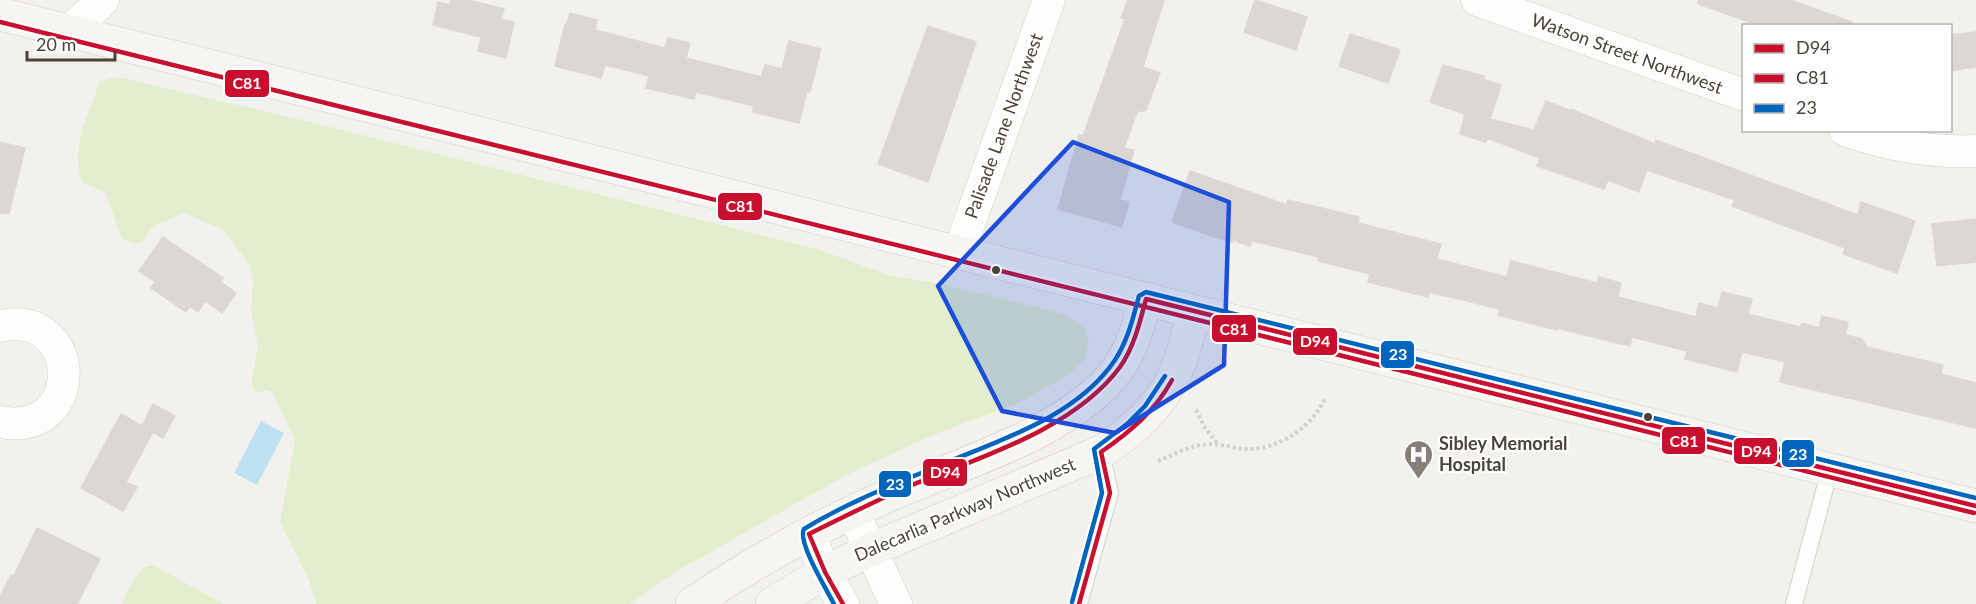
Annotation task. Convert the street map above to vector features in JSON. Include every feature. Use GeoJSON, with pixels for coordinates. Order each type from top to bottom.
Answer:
{"type":"FeatureCollection","features":[{"type":"Feature","properties":{"kind":"main road"},"geometry":{"type":"LineString","coordinates":[[0,14],[1976,506]]}},
{"type":"Feature","properties":{"kind":"main road"},"geometry":{"type":"LineString","coordinates":[[692,604],[746,569],[809,534],[853,512],[1019,440],[1060,419],[1086,401],[1109,380],[1125,359],[1133,344],[1146,299]]}},
{"type":"Feature","properties":{"kind":"main road","name":"Dalecarlia Parkway Northwest"},"geometry":{"type":"LineString","coordinates":[[772,604],[825,572],[870,550],[1101,452],[1120,439],[1153,409],[1168,387],[1179,363],[1194,312]]}},
{"type":"Feature","properties":{"kind":"street"},"geometry":{"type":"LineString","coordinates":[[70,31],[103,0]]}},
{"type":"Feature","properties":{"kind":"street","name":"Palisade Lane Northwest"},"geometry":{"type":"LineString","coordinates":[[960,252],[1049,0]]}},
{"type":"Feature","properties":{"kind":"street","name":"Watson Street Northwest"},"geometry":{"type":"LineString","coordinates":[[1477,0],[1742,96]]}},
{"type":"Feature","properties":{"kind":"street"},"geometry":{"type":"LineString","coordinates":[[1851,132],[1913,148],[1976,151]]}},
{"type":"Feature","properties":{"kind":"street"},"geometry":{"type":"LineString","coordinates":[[0,326],[12,324],[29,326],[45,334],[56,345],[63,359],[65,375],[62,390],[55,404],[44,415],[22,424],[0,422]]}},
{"type":"Feature","properties":{"kind":"street"},"geometry":{"type":"LineString","coordinates":[[853,512],[896,604]]}},
{"type":"Feature","properties":{"kind":"street"},"geometry":{"type":"LineString","coordinates":[[809,534],[825,572],[843,604]]}},
{"type":"Feature","properties":{"kind":"lane"},"geometry":{"type":"LineString","coordinates":[[1079,604],[1110,493],[1101,452]]}},
{"type":"Feature","properties":{"kind":"lane"},"geometry":{"type":"LineString","coordinates":[[1794,604],[1830,469]]}},
{"type":"Feature","properties":{"kind":"path"},"geometry":{"type":"LineString","coordinates":[[1158,461],[1185,449],[1209,444],[1242,449],[1261,448],[1285,440],[1319,413],[1325,398]]}},
{"type":"Feature","properties":{"kind":"path"},"geometry":{"type":"LineString","coordinates":[[1196,410],[1205,428],[1218,444]]}},
{"type":"Feature","properties":{"kind":"highlighted area"},"geometry":{"type":"Polygon","coordinates":[[[1073,142],[1229,202],[1224,365],[1115,433],[1002,411],[938,286],[1073,142]]]}},
{"type":"Feature","properties":{"kind":"green space"},"geometry":{"type":"Polygon","coordinates":[[[118,77],[306,121],[817,249],[889,275],[942,284],[1065,314],[1084,327],[1089,342],[1085,358],[1072,373],[1018,403],[933,435],[846,475],[679,570],[630,604],[316,604],[309,580],[280,522],[295,440],[273,393],[267,390],[256,393],[251,384],[258,346],[251,309],[253,281],[249,264],[222,229],[184,213],[155,225],[141,242],[135,244],[122,239],[105,192],[83,183],[78,158],[86,118],[100,81],[118,77]]]}},
{"type":"Feature","properties":{"kind":"green space"},"geometry":{"type":"Polygon","coordinates":[[[153,565],[224,604],[122,604],[128,588],[142,568],[153,565]]]}},
{"type":"Feature","properties":{"kind":"water"},"geometry":{"type":"Polygon","coordinates":[[[261,421],[284,433],[257,485],[234,473],[261,421]]]}},
{"type":"Feature","properties":{"kind":"building"},"geometry":{"type":"Polygon","coordinates":[[[451,0],[469,0],[504,9],[501,19],[514,22],[506,58],[478,51],[481,37],[433,25],[438,2],[450,5],[451,0]]]}},
{"type":"Feature","properties":{"kind":"building"},"geometry":{"type":"Polygon","coordinates":[[[1128,0],[1164,0],[1143,67],[1160,73],[1146,110],[1137,112],[1124,148],[1134,150],[1120,200],[1129,202],[1122,227],[1058,209],[1079,135],[1083,136],[1125,19],[1121,18],[1128,0]]]}},
{"type":"Feature","properties":{"kind":"building"},"geometry":{"type":"Polygon","coordinates":[[[1255,0],[1307,17],[1296,50],[1244,32],[1255,0]]]}},
{"type":"Feature","properties":{"kind":"building"},"geometry":{"type":"Polygon","coordinates":[[[1698,0],[1790,0],[1852,22],[1852,24],[1755,24],[1698,4],[1698,0]]]}},
{"type":"Feature","properties":{"kind":"building"},"geometry":{"type":"Polygon","coordinates":[[[570,13],[597,20],[595,30],[665,48],[668,38],[690,43],[686,58],[761,77],[765,65],[782,69],[789,41],[821,49],[799,123],[752,112],[754,106],[696,92],[694,99],[646,88],[649,76],[605,65],[601,78],[555,66],[565,24],[567,24],[570,13]]]}},
{"type":"Feature","properties":{"kind":"building"},"geometry":{"type":"Polygon","coordinates":[[[928,26],[976,42],[928,182],[878,164],[928,26]]]}},
{"type":"Feature","properties":{"kind":"building"},"geometry":{"type":"Polygon","coordinates":[[[1976,32],[1976,67],[1952,71],[1952,35],[1976,32]]]}},
{"type":"Feature","properties":{"kind":"building"},"geometry":{"type":"Polygon","coordinates":[[[1350,34],[1400,50],[1388,83],[1339,66],[1350,34]]]}},
{"type":"Feature","properties":{"kind":"building"},"geometry":{"type":"Polygon","coordinates":[[[1443,65],[1484,76],[1483,79],[1501,85],[1490,119],[1534,130],[1546,101],[1655,144],[1656,140],[1858,215],[1861,202],[1915,221],[1897,273],[1843,254],[1845,248],[1732,206],[1735,200],[1647,170],[1639,192],[1608,180],[1604,189],[1537,166],[1540,158],[1487,138],[1486,142],[1460,134],[1465,114],[1430,102],[1443,65]]]}},
{"type":"Feature","properties":{"kind":"building"},"geometry":{"type":"Polygon","coordinates":[[[0,142],[25,148],[9,214],[0,213],[0,142]]]}},
{"type":"Feature","properties":{"kind":"building"},"geometry":{"type":"Polygon","coordinates":[[[1190,171],[1287,205],[1288,200],[1359,217],[1358,223],[1441,244],[1437,259],[1507,277],[1511,261],[1597,283],[1599,277],[1621,283],[1618,297],[1696,317],[1699,303],[1718,308],[1722,292],[1752,299],[1748,314],[1799,327],[1803,323],[1819,328],[1822,316],[1848,322],[1845,335],[1862,339],[1867,347],[1943,365],[1941,374],[1976,383],[1976,428],[1780,382],[1785,362],[1742,352],[1737,372],[1685,359],[1687,351],[1632,337],[1630,346],[1557,328],[1557,330],[1498,315],[1500,309],[1429,292],[1428,297],[1368,282],[1370,274],[1318,261],[1319,257],[1252,241],[1250,246],[1233,240],[1232,243],[1172,222],[1190,171]]]}},
{"type":"Feature","properties":{"kind":"building"},"geometry":{"type":"Polygon","coordinates":[[[1976,219],[1976,262],[1937,266],[1932,224],[1976,219]]]}},
{"type":"Feature","properties":{"kind":"building"},"geometry":{"type":"Polygon","coordinates":[[[163,237],[223,278],[221,282],[236,293],[222,313],[205,301],[198,312],[190,306],[186,312],[151,288],[155,282],[139,271],[163,237]]]}},
{"type":"Feature","properties":{"kind":"building"},"geometry":{"type":"Polygon","coordinates":[[[153,404],[175,416],[163,438],[153,432],[126,482],[137,487],[123,511],[81,488],[121,414],[142,426],[153,404]]]}},
{"type":"Feature","properties":{"kind":"building"},"geometry":{"type":"Polygon","coordinates":[[[37,528],[100,559],[77,604],[0,604],[0,597],[11,575],[13,577],[37,528]]]}},
{"type":"Feature","properties":{"kind":"transit line","name":"C81"},"geometry":{"type":"LineString","coordinates":[[0,22],[1974,513]]}},
{"type":"Feature","properties":{"kind":"transit line","name":"23"},"geometry":{"type":"LineString","coordinates":[[834,604],[809,555],[803,535],[804,529],[856,502],[1015,434],[1061,410],[1081,396],[1115,360],[1127,337],[1139,296],[1146,292],[1976,498]]}},
{"type":"Feature","properties":{"kind":"transit line","name":"D94"},"geometry":{"type":"LineString","coordinates":[[843,604],[825,572],[809,534],[899,491],[1025,439],[1078,408],[1101,389],[1125,359],[1136,334],[1146,299],[1976,506]]}},
{"type":"Feature","properties":{"kind":"transit line","name":"23"},"geometry":{"type":"LineString","coordinates":[[1072,602],[1102,493],[1094,449],[1127,424],[1145,406],[1165,376]]}},
{"type":"Feature","properties":{"kind":"transit line","name":"D94"},"geometry":{"type":"LineString","coordinates":[[1079,604],[1110,493],[1101,452],[1141,420],[1158,402],[1172,380]]}},
{"type":"Feature","properties":{"kind":"place","name":"Sibley Memorial Hospital"},"geometry":{"type":"Point","coordinates":[1418,480]}}]}
